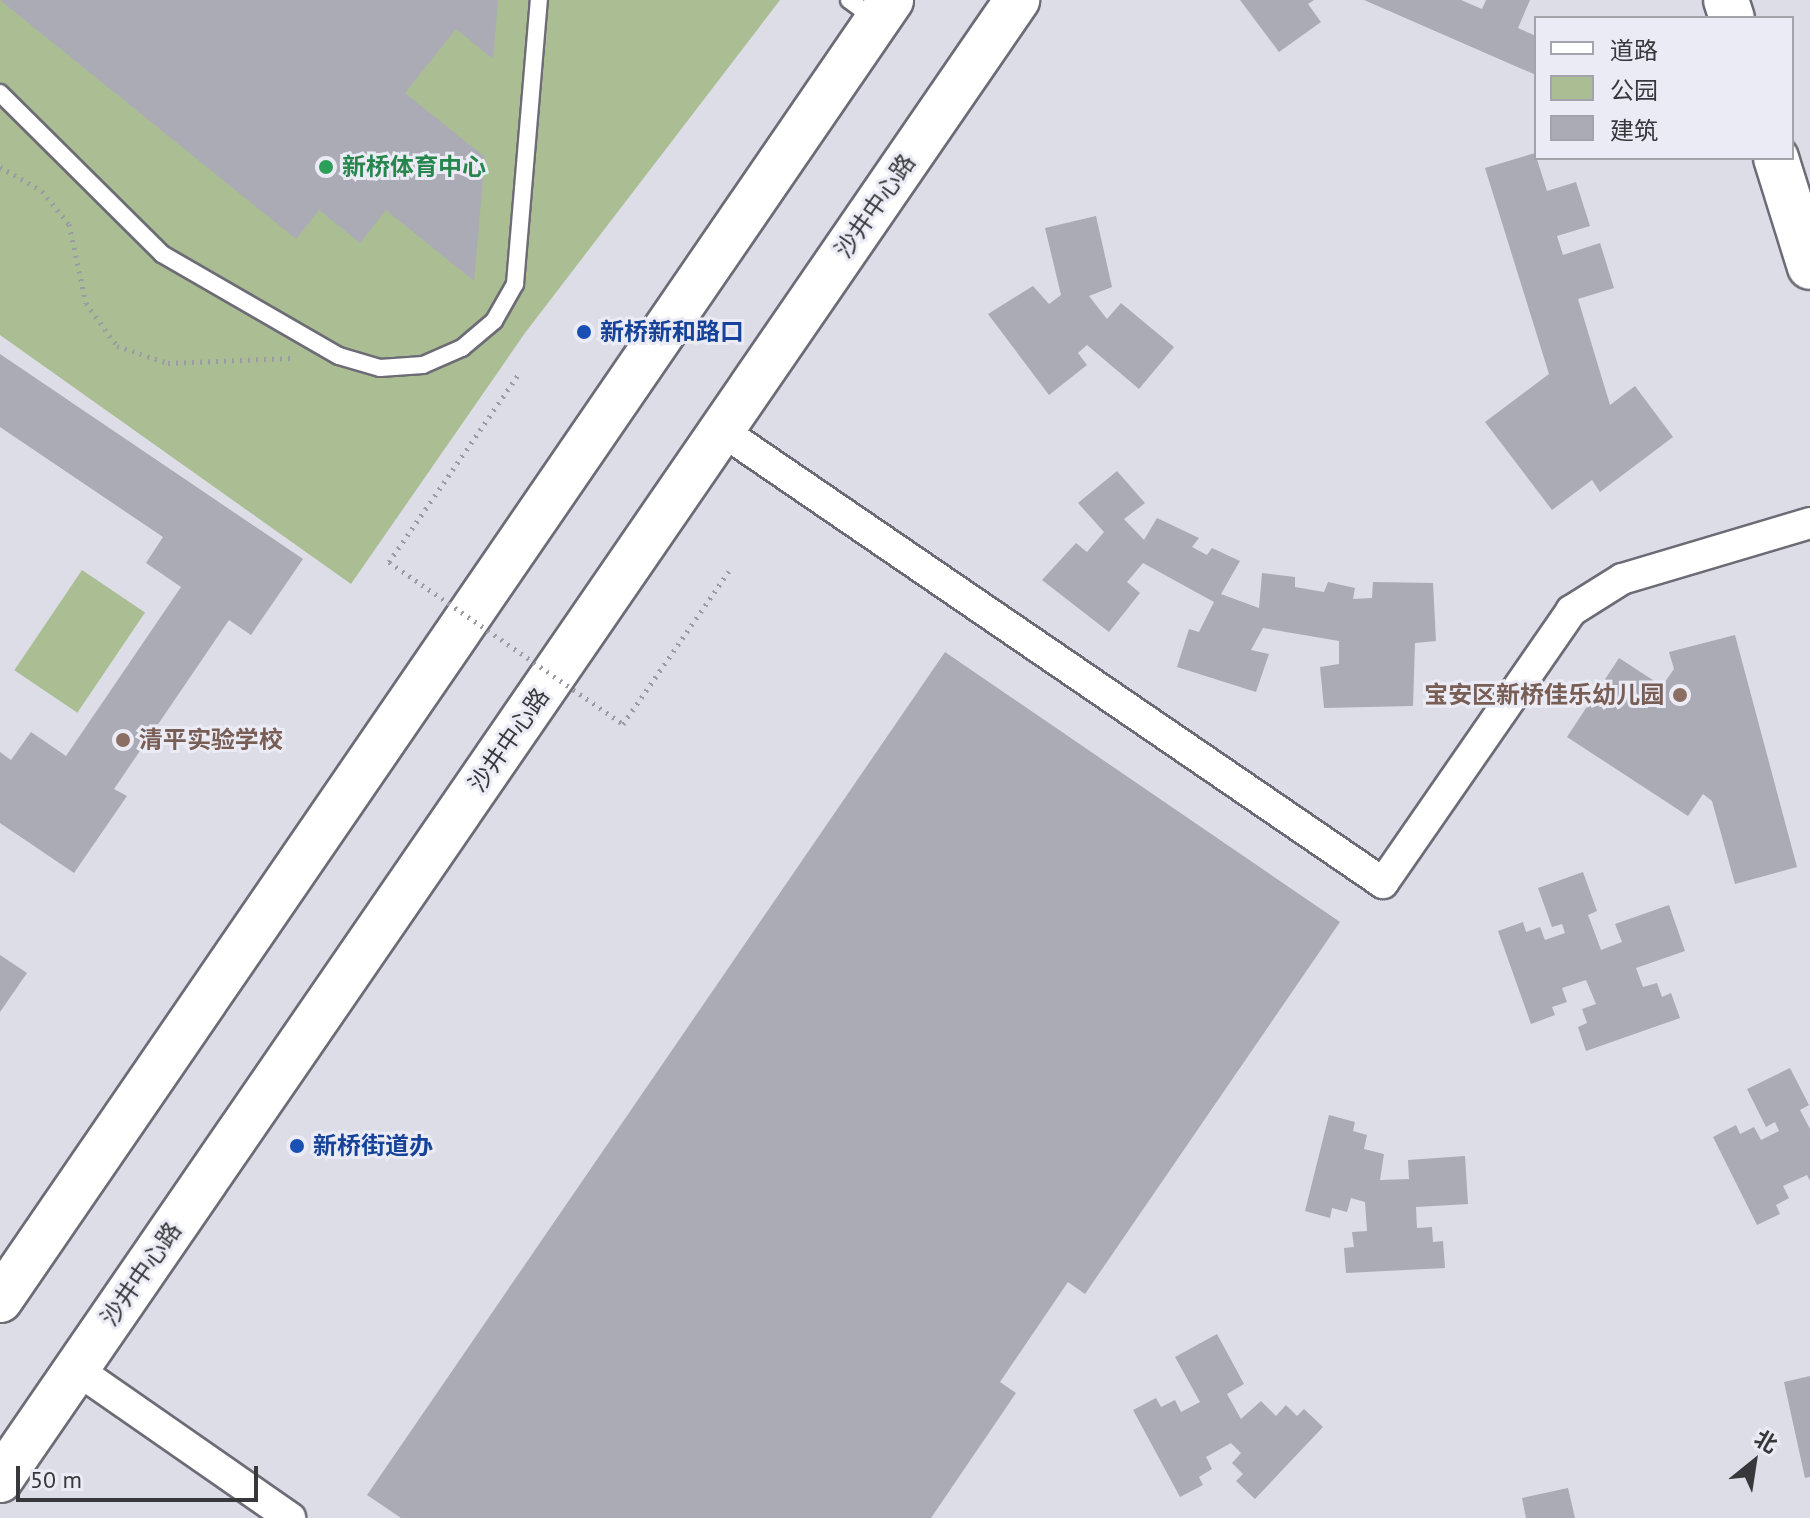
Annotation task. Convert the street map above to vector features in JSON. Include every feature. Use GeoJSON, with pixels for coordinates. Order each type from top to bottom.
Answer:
{"type":"FeatureCollection","features":[{"type":"Feature","properties":{"kind":"street","name":"沙井中心路"},"geometry":{"type":"LineString","coordinates":[[0,1480],[1017,0]]}},
{"type":"Feature","properties":{"kind":"street"},"geometry":{"type":"LineString","coordinates":[[0,1300],[872,7]]}},
{"type":"Feature","properties":{"kind":"street"},"geometry":{"type":"LineString","coordinates":[[1777,160],[1810,267]]}},
{"type":"Feature","properties":{"kind":"street"},"geometry":{"type":"LineString","coordinates":[[721,430],[1383,883],[1558,627],[1586,598],[1622,579],[1810,523]]}},
{"type":"Feature","properties":{"kind":"street"},"geometry":{"type":"LineString","coordinates":[[76,1369],[290,1518]]}},
{"type":"Feature","properties":{"kind":"lane"},"geometry":{"type":"LineString","coordinates":[[0,93],[162,254],[339,356],[380,368],[423,365],[462,348],[494,321],[515,284],[539,0]]}},
{"type":"Feature","properties":{"kind":"path"},"geometry":{"type":"LineString","coordinates":[[0,167],[25,178],[57,206],[77,243],[93,319],[125,350],[168,363],[339,356]]}},
{"type":"Feature","properties":{"kind":"path"},"geometry":{"type":"LineString","coordinates":[[518,375],[389,562],[623,724],[729,571]]}},
{"type":"Feature","properties":{"kind":"green space","name":"新桥体育中心"},"geometry":{"type":"Polygon","coordinates":[[[0,0],[780,0],[525,333],[351,584],[0,335],[0,0]]]}},
{"type":"Feature","properties":{"kind":"green space"},"geometry":{"type":"Polygon","coordinates":[[[82,570],[145,612],[77,713],[14,670],[82,570]]]}},
{"type":"Feature","properties":{"kind":"building"},"geometry":{"type":"Polygon","coordinates":[[[0,0],[498,0],[493,59],[456,29],[405,93],[485,157],[474,281],[386,210],[360,243],[319,210],[296,239],[0,0]]]}},
{"type":"Feature","properties":{"kind":"building"},"geometry":{"type":"Polygon","coordinates":[[[1240,0],[1314,0],[1308,4],[1321,22],[1279,52],[1240,0]]]}},
{"type":"Feature","properties":{"kind":"building"},"geometry":{"type":"Polygon","coordinates":[[[1364,0],[1461,0],[1482,9],[1486,0],[1530,0],[1518,28],[1534,35],[1534,74],[1364,0]]]}},
{"type":"Feature","properties":{"kind":"building"},"geometry":{"type":"Polygon","coordinates":[[[1534,153],[1547,191],[1576,182],[1590,226],[1557,236],[1563,255],[1600,243],[1614,288],[1578,299],[1610,405],[1635,386],[1673,437],[1600,492],[1592,480],[1552,510],[1485,422],[1549,374],[1485,168],[1534,153]]]}},
{"type":"Feature","properties":{"kind":"building"},"geometry":{"type":"Polygon","coordinates":[[[1096,216],[1112,287],[1089,296],[1107,319],[1121,303],[1174,347],[1139,389],[1087,345],[1078,353],[1087,365],[1049,395],[988,314],[1033,286],[1049,304],[1061,295],[1045,228],[1096,216]]]}},
{"type":"Feature","properties":{"kind":"building"},"geometry":{"type":"Polygon","coordinates":[[[0,354],[303,559],[251,635],[229,620],[114,789],[127,796],[74,873],[0,823],[0,752],[11,760],[31,732],[66,756],[181,587],[146,563],[163,537],[0,427],[0,354]]]}},
{"type":"Feature","properties":{"kind":"building"},"geometry":{"type":"Polygon","coordinates":[[[1117,471],[1145,503],[1124,519],[1144,540],[1157,518],[1199,538],[1192,547],[1207,555],[1212,548],[1240,561],[1221,594],[1259,608],[1262,573],[1295,577],[1295,587],[1324,592],[1328,582],[1355,588],[1353,599],[1372,598],[1373,582],[1433,583],[1436,641],[1415,643],[1413,706],[1324,708],[1320,667],[1339,664],[1339,641],[1263,628],[1251,650],[1269,654],[1256,692],[1177,667],[1189,629],[1199,632],[1214,602],[1143,563],[1127,582],[1140,593],[1109,632],[1042,580],[1076,543],[1087,552],[1104,532],[1078,503],[1117,471]]]}},
{"type":"Feature","properties":{"kind":"building"},"geometry":{"type":"Polygon","coordinates":[[[1735,635],[1797,867],[1735,884],[1712,801],[1703,794],[1688,816],[1567,737],[1619,658],[1662,686],[1674,669],[1669,652],[1735,635]]]}},
{"type":"Feature","properties":{"kind":"building"},"geometry":{"type":"Polygon","coordinates":[[[945,652],[1340,922],[1085,1294],[1068,1282],[1000,1382],[1016,1393],[931,1518],[401,1518],[367,1495],[945,652]]]}},
{"type":"Feature","properties":{"kind":"building"},"geometry":{"type":"Polygon","coordinates":[[[1583,872],[1597,911],[1588,915],[1601,950],[1622,942],[1615,924],[1669,905],[1685,951],[1636,968],[1643,987],[1657,983],[1662,997],[1671,993],[1680,1018],[1586,1051],[1578,1027],[1587,1023],[1582,1009],[1596,1004],[1586,980],[1562,988],[1567,1002],[1552,1007],[1555,1015],[1531,1024],[1498,931],[1523,922],[1526,932],[1540,927],[1545,940],[1565,933],[1562,924],[1552,927],[1538,888],[1583,872]]]}},
{"type":"Feature","properties":{"kind":"building"},"geometry":{"type":"Polygon","coordinates":[[[0,955],[27,973],[0,1012],[0,955]]]}},
{"type":"Feature","properties":{"kind":"building"},"geometry":{"type":"Polygon","coordinates":[[[1790,1068],[1809,1105],[1800,1110],[1810,1129],[1810,1181],[1807,1175],[1783,1186],[1789,1198],[1776,1205],[1780,1214],[1757,1225],[1713,1137],[1736,1125],[1740,1134],[1754,1127],[1761,1140],[1779,1131],[1775,1122],[1766,1127],[1747,1089],[1790,1068]]]}},
{"type":"Feature","properties":{"kind":"building"},"geometry":{"type":"Polygon","coordinates":[[[1329,1115],[1355,1122],[1353,1131],[1367,1135],[1364,1149],[1384,1154],[1380,1180],[1409,1179],[1408,1160],[1465,1156],[1468,1204],[1416,1207],[1417,1228],[1432,1227],[1433,1242],[1443,1241],[1445,1268],[1346,1273],[1344,1248],[1354,1247],[1352,1232],[1367,1231],[1365,1202],[1351,1198],[1347,1212],[1332,1208],[1330,1218],[1305,1211],[1329,1115]]]}},
{"type":"Feature","properties":{"kind":"building"},"geometry":{"type":"Polygon","coordinates":[[[1217,1334],[1244,1384],[1227,1394],[1241,1419],[1261,1401],[1276,1416],[1286,1405],[1297,1416],[1304,1409],[1323,1427],[1255,1499],[1236,1481],[1243,1474],[1232,1463],[1241,1453],[1231,1443],[1206,1457],[1212,1469],[1199,1477],[1203,1485],[1180,1497],[1133,1410],[1156,1398],[1161,1407],[1175,1400],[1181,1412],[1200,1402],[1175,1357],[1217,1334]]]}},
{"type":"Feature","properties":{"kind":"building"},"geometry":{"type":"Polygon","coordinates":[[[1810,1376],[1810,1477],[1805,1478],[1784,1382],[1810,1376]]]}},
{"type":"Feature","properties":{"kind":"building"},"geometry":{"type":"Polygon","coordinates":[[[1568,1488],[1575,1518],[1526,1518],[1522,1498],[1568,1488]]]}},
{"type":"Feature","properties":{"kind":"place","name":"新桥体育中心"},"geometry":{"type":"Point","coordinates":[326,167]}},
{"type":"Feature","properties":{"kind":"place","name":"新桥新和路口"},"geometry":{"type":"Point","coordinates":[584,332]}},
{"type":"Feature","properties":{"kind":"place","name":"宝安区新桥佳乐幼儿园"},"geometry":{"type":"Point","coordinates":[1680,695]}},
{"type":"Feature","properties":{"kind":"place","name":"清平实验学校"},"geometry":{"type":"Point","coordinates":[123,740]}},
{"type":"Feature","properties":{"kind":"place","name":"新桥街道办"},"geometry":{"type":"Point","coordinates":[297,1146]}}]}
